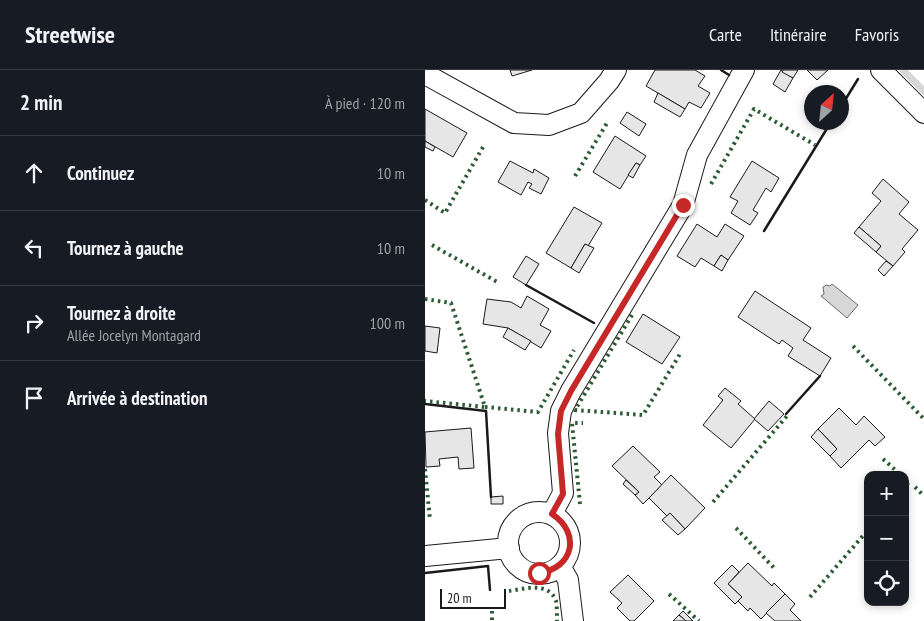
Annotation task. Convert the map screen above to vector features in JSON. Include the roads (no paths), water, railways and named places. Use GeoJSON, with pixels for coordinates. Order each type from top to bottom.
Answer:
{"type":"FeatureCollection","features":[{"type":"Feature","properties":{"kind":"street"},"geometry":{"type":"LineString","coordinates":[[425,74],[513,123],[549,125],[581,113],[609,82],[616,70]]}},
{"type":"Feature","properties":{"kind":"street"},"geometry":{"type":"LineString","coordinates":[[552,514],[563,494],[558,434],[561,411],[576,382],[683,205],[697,155],[745,70]]}},
{"type":"Feature","properties":{"kind":"street"},"geometry":{"type":"LineString","coordinates":[[881,70],[924,113]]}},
{"type":"Feature","properties":{"kind":"street"},"geometry":{"type":"LineString","coordinates":[[530,513],[552,514],[560,520],[570,536],[568,554],[560,566],[550,572],[529,572],[516,562],[509,548],[509,537],[513,526],[520,518],[530,513]]}},
{"type":"Feature","properties":{"kind":"street"},"geometry":{"type":"LineString","coordinates":[[425,556],[509,548]]}},
{"type":"Feature","properties":{"kind":"street"},"geometry":{"type":"LineString","coordinates":[[560,566],[568,580],[573,621]]}},
{"type":"Feature","properties":{"kind":"waterway"},"geometry":{"type":"LineString","coordinates":[[903,70],[924,91]]}}]}
